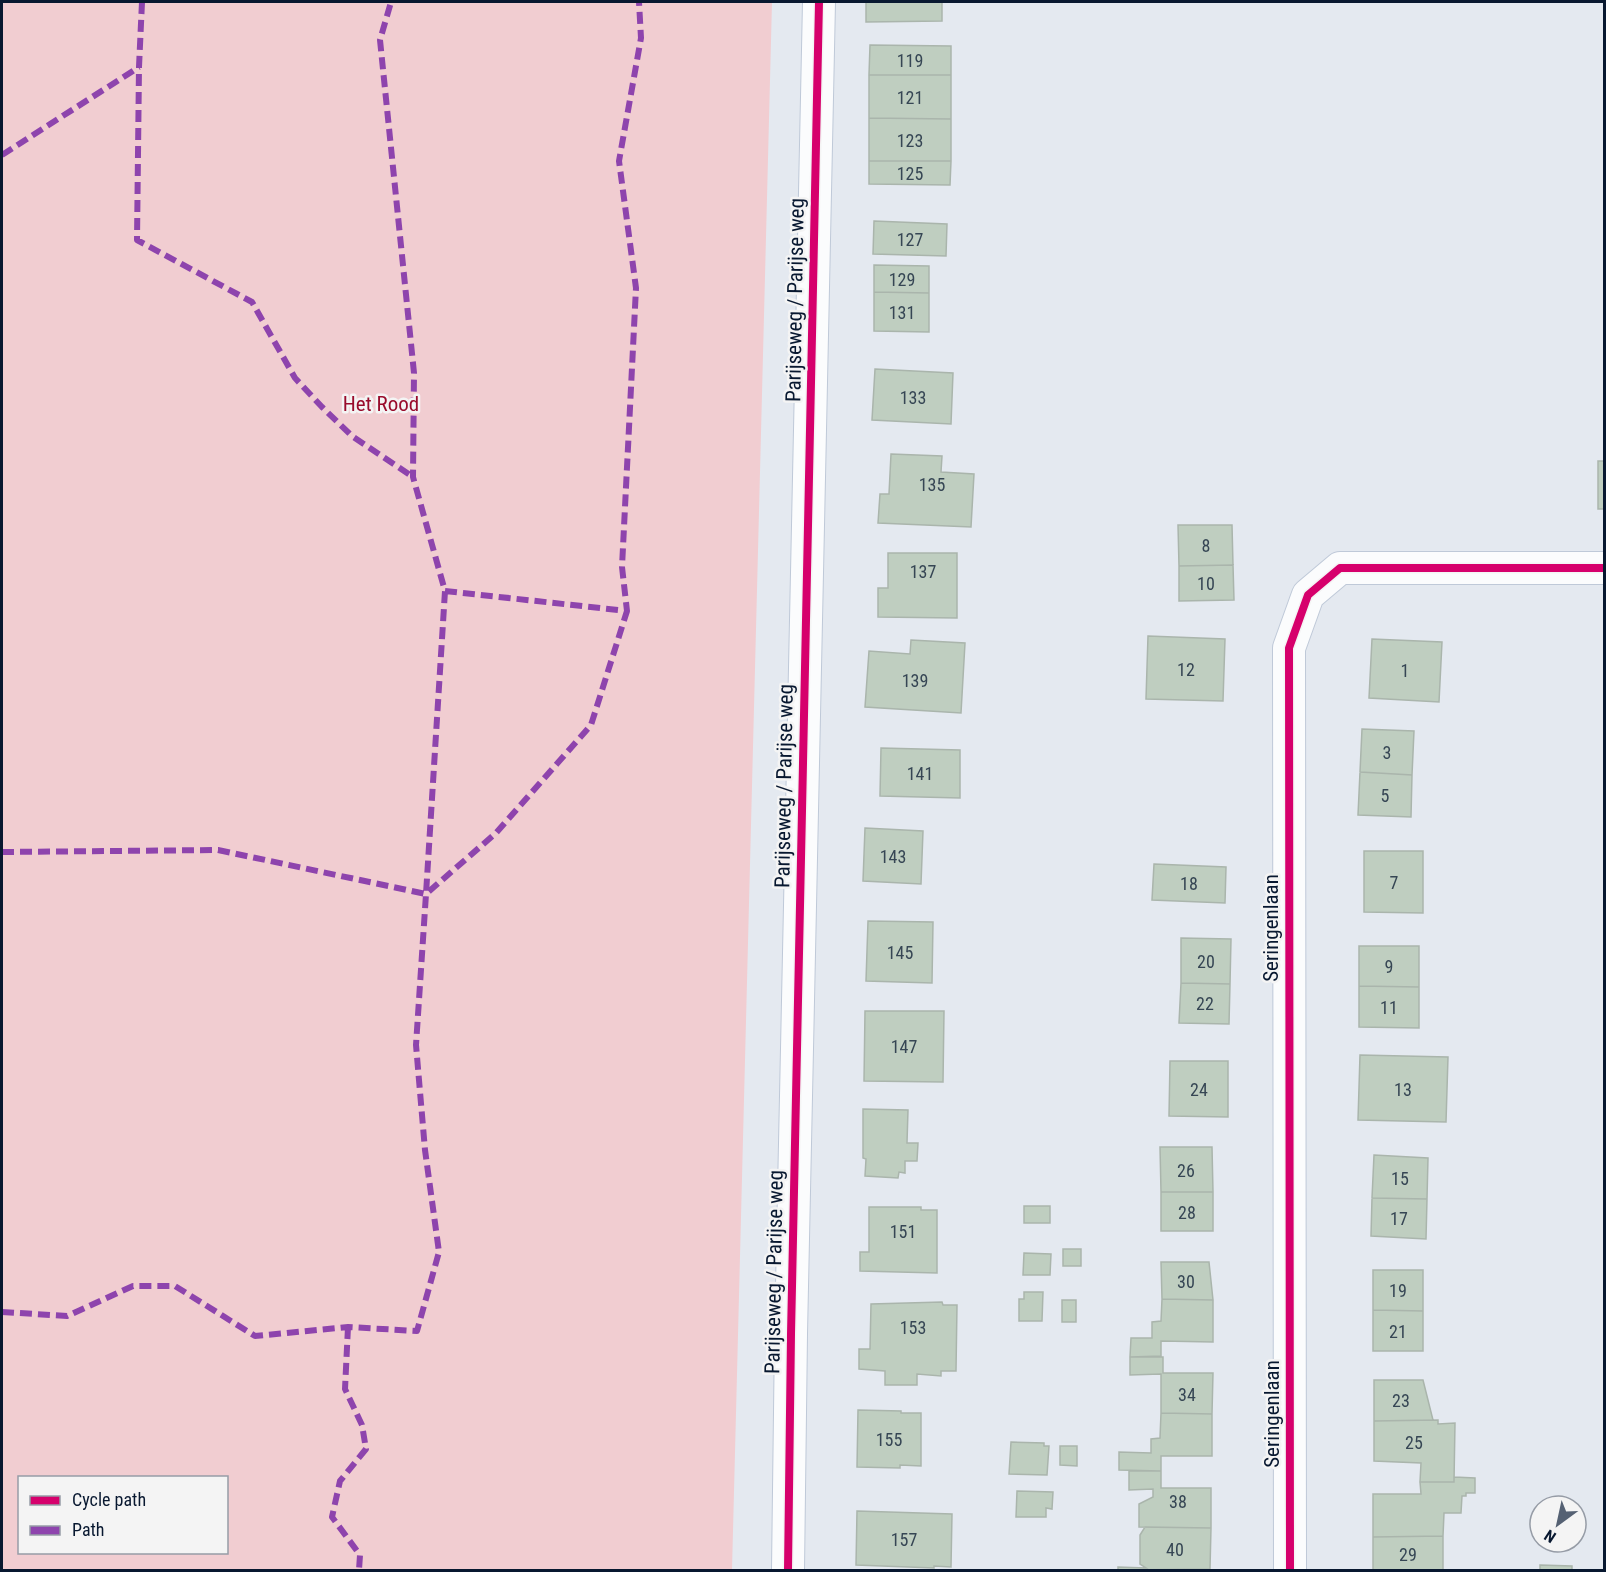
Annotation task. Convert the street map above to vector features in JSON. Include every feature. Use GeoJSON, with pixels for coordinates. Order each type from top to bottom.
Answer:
{"type":"FeatureCollection","features":[{"type":"Feature","properties":{"kind":"street","name":"Parijseweg / Parijse weg"},"geometry":{"type":"LineString","coordinates":[[788,1570],[791,1322],[819,2]]}},
{"type":"Feature","properties":{"kind":"street","name":"Seringenlaan"},"geometry":{"type":"LineString","coordinates":[[1290,1570],[1289,648],[1308,595],[1340,568],[1605,568]]}},
{"type":"Feature","properties":{"kind":"green space","name":"Het Rood"},"geometry":{"type":"Polygon","coordinates":[[[2,2],[772,2],[732,1570],[2,1570],[2,2]]]}},
{"type":"Feature","properties":{"kind":"building"},"geometry":{"type":"Polygon","coordinates":[[[866,2],[942,2],[942,21],[866,22],[866,2]]]}},
{"type":"Feature","properties":{"kind":"building"},"geometry":{"type":"Polygon","coordinates":[[[870,45],[951,46],[951,75],[869,75],[870,45]]]}},
{"type":"Feature","properties":{"kind":"building"},"geometry":{"type":"Polygon","coordinates":[[[869,75],[951,75],[951,119],[869,118],[869,75]]]}},
{"type":"Feature","properties":{"kind":"building"},"geometry":{"type":"Polygon","coordinates":[[[869,118],[951,119],[951,161],[869,161],[869,118]]]}},
{"type":"Feature","properties":{"kind":"building"},"geometry":{"type":"Polygon","coordinates":[[[869,161],[951,161],[950,185],[869,184],[869,161]]]}},
{"type":"Feature","properties":{"kind":"building"},"geometry":{"type":"Polygon","coordinates":[[[874,221],[947,224],[946,256],[873,254],[874,221]]]}},
{"type":"Feature","properties":{"kind":"building"},"geometry":{"type":"Polygon","coordinates":[[[874,265],[929,266],[929,293],[874,292],[874,265]]]}},
{"type":"Feature","properties":{"kind":"building"},"geometry":{"type":"Polygon","coordinates":[[[874,292],[929,293],[929,332],[874,331],[874,292]]]}},
{"type":"Feature","properties":{"kind":"building"},"geometry":{"type":"Polygon","coordinates":[[[875,369],[953,373],[951,424],[872,420],[875,369]]]}},
{"type":"Feature","properties":{"kind":"building"},"geometry":{"type":"Polygon","coordinates":[[[891,454],[942,456],[941,472],[974,474],[971,527],[878,523],[880,494],[889,494],[891,454]]]}},
{"type":"Feature","properties":{"kind":"building"},"geometry":{"type":"Polygon","coordinates":[[[1598,461],[1604,461],[1604,509],[1598,509],[1598,461]]]}},
{"type":"Feature","properties":{"kind":"building"},"geometry":{"type":"Polygon","coordinates":[[[1178,525],[1232,525],[1233,565],[1179,566],[1178,525]]]}},
{"type":"Feature","properties":{"kind":"building"},"geometry":{"type":"Polygon","coordinates":[[[888,553],[957,553],[957,618],[878,617],[878,588],[888,588],[888,553]]]}},
{"type":"Feature","properties":{"kind":"building"},"geometry":{"type":"Polygon","coordinates":[[[1233,565],[1234,600],[1179,601],[1179,566],[1233,565]]]}},
{"type":"Feature","properties":{"kind":"building"},"geometry":{"type":"Polygon","coordinates":[[[1148,636],[1225,639],[1223,701],[1146,699],[1148,636]]]}},
{"type":"Feature","properties":{"kind":"building"},"geometry":{"type":"Polygon","coordinates":[[[1372,639],[1442,642],[1439,702],[1369,698],[1372,639]]]}},
{"type":"Feature","properties":{"kind":"building"},"geometry":{"type":"Polygon","coordinates":[[[911,640],[965,643],[961,713],[865,707],[869,651],[910,654],[911,640]]]}},
{"type":"Feature","properties":{"kind":"building"},"geometry":{"type":"Polygon","coordinates":[[[1362,729],[1414,731],[1412,775],[1360,772],[1362,729]]]}},
{"type":"Feature","properties":{"kind":"building"},"geometry":{"type":"Polygon","coordinates":[[[881,748],[960,750],[960,798],[880,796],[881,748]]]}},
{"type":"Feature","properties":{"kind":"building"},"geometry":{"type":"Polygon","coordinates":[[[1360,772],[1412,775],[1411,817],[1358,815],[1360,772]]]}},
{"type":"Feature","properties":{"kind":"building"},"geometry":{"type":"Polygon","coordinates":[[[865,828],[923,831],[921,884],[863,881],[865,828]]]}},
{"type":"Feature","properties":{"kind":"building"},"geometry":{"type":"Polygon","coordinates":[[[1364,851],[1423,851],[1423,913],[1364,912],[1364,851]]]}},
{"type":"Feature","properties":{"kind":"building"},"geometry":{"type":"Polygon","coordinates":[[[1154,864],[1226,867],[1225,903],[1152,900],[1154,864]]]}},
{"type":"Feature","properties":{"kind":"building"},"geometry":{"type":"Polygon","coordinates":[[[868,921],[933,922],[932,983],[866,981],[868,921]]]}},
{"type":"Feature","properties":{"kind":"building"},"geometry":{"type":"Polygon","coordinates":[[[1181,938],[1231,939],[1230,984],[1181,983],[1181,938]]]}},
{"type":"Feature","properties":{"kind":"building"},"geometry":{"type":"Polygon","coordinates":[[[1359,946],[1419,946],[1419,987],[1359,986],[1359,946]]]}},
{"type":"Feature","properties":{"kind":"building"},"geometry":{"type":"Polygon","coordinates":[[[1181,983],[1230,984],[1229,1024],[1179,1023],[1181,983]]]}},
{"type":"Feature","properties":{"kind":"building"},"geometry":{"type":"Polygon","coordinates":[[[1359,986],[1419,987],[1419,1028],[1359,1027],[1359,986]]]}},
{"type":"Feature","properties":{"kind":"building"},"geometry":{"type":"Polygon","coordinates":[[[865,1011],[944,1011],[943,1082],[864,1081],[865,1011]]]}},
{"type":"Feature","properties":{"kind":"building"},"geometry":{"type":"Polygon","coordinates":[[[1360,1055],[1448,1057],[1446,1122],[1358,1120],[1360,1055]]]}},
{"type":"Feature","properties":{"kind":"building"},"geometry":{"type":"Polygon","coordinates":[[[1170,1061],[1228,1061],[1228,1117],[1169,1116],[1170,1061]]]}},
{"type":"Feature","properties":{"kind":"building"},"geometry":{"type":"Polygon","coordinates":[[[863,1109],[908,1110],[907,1143],[918,1143],[917,1161],[905,1161],[905,1173],[899,1172],[898,1178],[865,1176],[863,1109]]]}},
{"type":"Feature","properties":{"kind":"building"},"geometry":{"type":"Polygon","coordinates":[[[1160,1147],[1212,1147],[1213,1192],[1161,1192],[1160,1147]]]}},
{"type":"Feature","properties":{"kind":"building"},"geometry":{"type":"Polygon","coordinates":[[[1374,1155],[1428,1158],[1427,1199],[1372,1198],[1374,1155]]]}},
{"type":"Feature","properties":{"kind":"building"},"geometry":{"type":"Polygon","coordinates":[[[1161,1192],[1213,1192],[1213,1231],[1161,1231],[1161,1192]]]}},
{"type":"Feature","properties":{"kind":"building"},"geometry":{"type":"Polygon","coordinates":[[[1372,1198],[1427,1199],[1426,1239],[1371,1236],[1372,1198]]]}},
{"type":"Feature","properties":{"kind":"building"},"geometry":{"type":"Polygon","coordinates":[[[1024,1206],[1050,1206],[1050,1223],[1024,1223],[1024,1206]]]}},
{"type":"Feature","properties":{"kind":"building"},"geometry":{"type":"Polygon","coordinates":[[[869,1207],[921,1207],[921,1210],[937,1210],[937,1273],[860,1271],[860,1252],[869,1252],[869,1207]]]}},
{"type":"Feature","properties":{"kind":"building"},"geometry":{"type":"Polygon","coordinates":[[[1063,1249],[1081,1249],[1081,1266],[1063,1266],[1063,1249]]]}},
{"type":"Feature","properties":{"kind":"building"},"geometry":{"type":"Polygon","coordinates":[[[1024,1253],[1051,1254],[1050,1275],[1023,1275],[1024,1253]]]}},
{"type":"Feature","properties":{"kind":"building"},"geometry":{"type":"Polygon","coordinates":[[[1161,1262],[1209,1262],[1213,1300],[1162,1299],[1161,1262]]]}},
{"type":"Feature","properties":{"kind":"building"},"geometry":{"type":"Polygon","coordinates":[[[1373,1270],[1423,1270],[1423,1311],[1373,1310],[1373,1270]]]}},
{"type":"Feature","properties":{"kind":"building"},"geometry":{"type":"Polygon","coordinates":[[[1024,1292],[1043,1292],[1042,1321],[1019,1321],[1019,1299],[1024,1299],[1024,1292]]]}},
{"type":"Feature","properties":{"kind":"building"},"geometry":{"type":"Polygon","coordinates":[[[1162,1299],[1213,1300],[1213,1342],[1161,1341],[1161,1356],[1130,1357],[1131,1338],[1152,1338],[1152,1322],[1161,1321],[1162,1299]]]}},
{"type":"Feature","properties":{"kind":"building"},"geometry":{"type":"Polygon","coordinates":[[[1062,1300],[1076,1300],[1076,1322],[1062,1322],[1062,1300]]]}},
{"type":"Feature","properties":{"kind":"building"},"geometry":{"type":"Polygon","coordinates":[[[942,1302],[943,1305],[957,1305],[956,1371],[941,1371],[941,1376],[917,1374],[917,1385],[885,1385],[885,1371],[859,1369],[859,1349],[870,1349],[871,1304],[942,1302]]]}},
{"type":"Feature","properties":{"kind":"building"},"geometry":{"type":"Polygon","coordinates":[[[1373,1310],[1423,1311],[1423,1351],[1373,1351],[1373,1310]]]}},
{"type":"Feature","properties":{"kind":"building"},"geometry":{"type":"Polygon","coordinates":[[[1130,1357],[1163,1357],[1163,1373],[1213,1373],[1212,1414],[1161,1413],[1161,1374],[1130,1375],[1130,1357]]]}},
{"type":"Feature","properties":{"kind":"building"},"geometry":{"type":"Polygon","coordinates":[[[1374,1380],[1423,1380],[1433,1420],[1374,1421],[1374,1380]]]}},
{"type":"Feature","properties":{"kind":"building"},"geometry":{"type":"Polygon","coordinates":[[[858,1410],[921,1413],[921,1466],[857,1467],[858,1410]]]}},
{"type":"Feature","properties":{"kind":"building"},"geometry":{"type":"Polygon","coordinates":[[[1161,1413],[1212,1414],[1212,1456],[1161,1456],[1161,1471],[1119,1470],[1119,1452],[1151,1453],[1151,1439],[1160,1438],[1161,1413]]]}},
{"type":"Feature","properties":{"kind":"building"},"geometry":{"type":"Polygon","coordinates":[[[1438,1420],[1438,1424],[1455,1423],[1454,1482],[1420,1482],[1421,1463],[1374,1461],[1374,1421],[1438,1420]]]}},
{"type":"Feature","properties":{"kind":"building"},"geometry":{"type":"Polygon","coordinates":[[[1011,1442],[1044,1443],[1044,1446],[1049,1446],[1047,1475],[1009,1474],[1011,1442]]]}},
{"type":"Feature","properties":{"kind":"building"},"geometry":{"type":"Polygon","coordinates":[[[1060,1446],[1077,1446],[1077,1466],[1060,1465],[1060,1446]]]}},
{"type":"Feature","properties":{"kind":"building"},"geometry":{"type":"Polygon","coordinates":[[[1129,1471],[1161,1471],[1161,1488],[1211,1488],[1211,1528],[1139,1527],[1139,1504],[1153,1497],[1153,1489],[1129,1490],[1129,1471]]]}},
{"type":"Feature","properties":{"kind":"building"},"geometry":{"type":"Polygon","coordinates":[[[1454,1477],[1475,1478],[1475,1493],[1466,1493],[1466,1496],[1462,1496],[1461,1513],[1444,1513],[1443,1536],[1373,1537],[1373,1494],[1421,1494],[1420,1482],[1454,1482],[1454,1477]]]}},
{"type":"Feature","properties":{"kind":"building"},"geometry":{"type":"Polygon","coordinates":[[[1017,1491],[1053,1492],[1052,1509],[1046,1508],[1046,1517],[1016,1517],[1017,1491]]]}},
{"type":"Feature","properties":{"kind":"building"},"geometry":{"type":"Polygon","coordinates":[[[857,1511],[952,1514],[951,1567],[856,1565],[857,1511]]]}},
{"type":"Feature","properties":{"kind":"building"},"geometry":{"type":"Polygon","coordinates":[[[1145,1527],[1211,1528],[1210,1569],[1118,1570],[1118,1567],[1146,1568],[1140,1564],[1140,1535],[1145,1527]]]}},
{"type":"Feature","properties":{"kind":"building"},"geometry":{"type":"Polygon","coordinates":[[[1443,1536],[1443,1570],[1373,1570],[1373,1537],[1443,1536]]]}},
{"type":"Feature","properties":{"kind":"building"},"geometry":{"type":"Polygon","coordinates":[[[1540,1565],[1572,1566],[1572,1570],[1540,1570],[1540,1565]]]}},
{"type":"Feature","properties":{"kind":"marked path"},"geometry":{"type":"LineString","coordinates":[[142,2],[137,240],[252,302],[295,378],[352,436],[413,477]]}},
{"type":"Feature","properties":{"kind":"marked path"},"geometry":{"type":"LineString","coordinates":[[2,852],[218,850],[426,894],[445,591],[413,477],[414,373],[380,40],[391,2]]}},
{"type":"Feature","properties":{"kind":"marked path"},"geometry":{"type":"LineString","coordinates":[[445,591],[627,611],[622,567],[636,288],[619,161],[641,38],[639,2]]}},
{"type":"Feature","properties":{"kind":"marked path"},"geometry":{"type":"LineString","coordinates":[[2,155],[139,67]]}},
{"type":"Feature","properties":{"kind":"marked path"},"geometry":{"type":"LineString","coordinates":[[2,1312],[67,1316],[133,1286],[175,1286],[255,1336],[348,1327],[417,1331],[439,1252],[425,1150],[416,1045],[426,894],[496,833],[591,725],[627,611]]}},
{"type":"Feature","properties":{"kind":"marked path"},"geometry":{"type":"LineString","coordinates":[[348,1327],[345,1389],[362,1425],[366,1449],[340,1481],[332,1517],[360,1555],[359,1570]]}},
{"type":"Feature","properties":{"kind":"cycle path"},"geometry":{"type":"LineString","coordinates":[[788,1570],[819,2]]}},
{"type":"Feature","properties":{"kind":"cycle path"},"geometry":{"type":"LineString","coordinates":[[1290,1570],[1289,648],[1308,595],[1340,568],[1604,568]]}}]}
